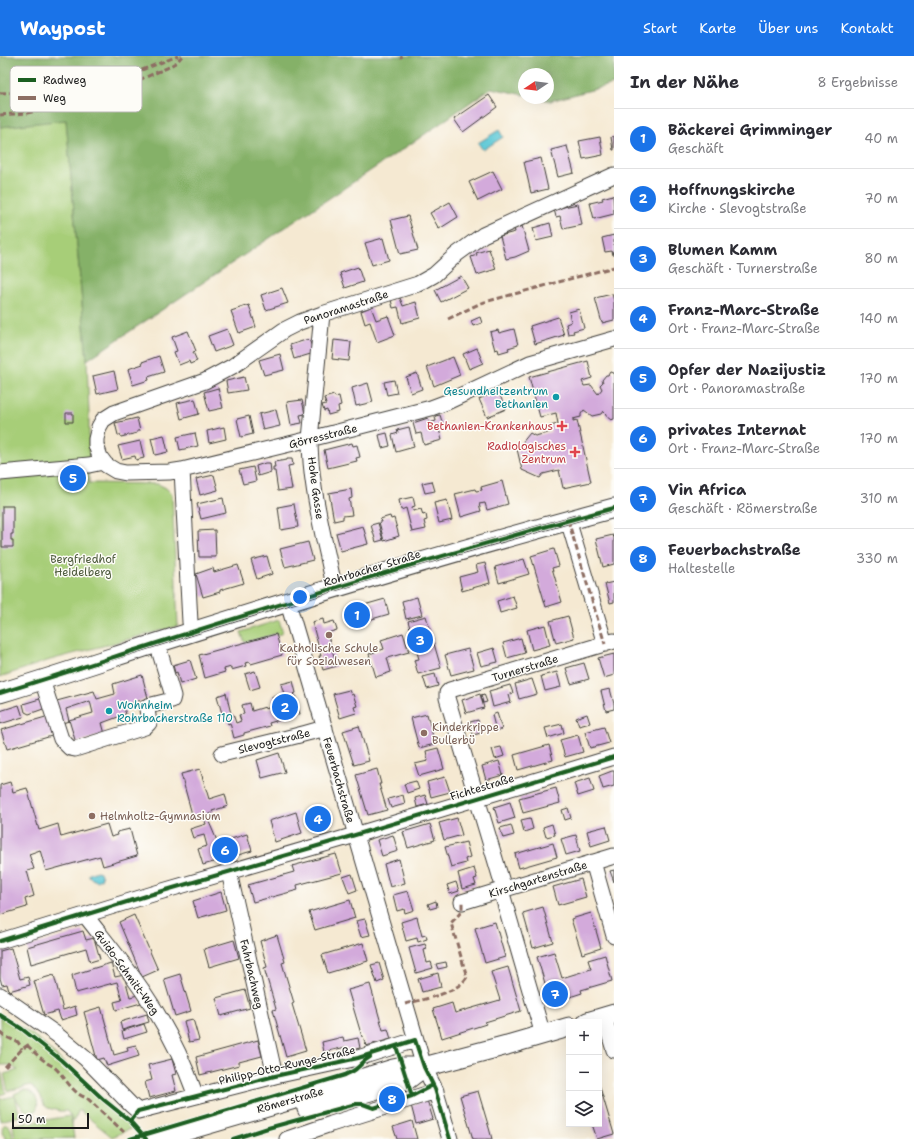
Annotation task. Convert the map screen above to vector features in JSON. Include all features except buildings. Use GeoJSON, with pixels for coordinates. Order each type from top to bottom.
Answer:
{"type":"FeatureCollection","features":[{"type":"Feature","properties":{"kind":"main road","name":"Rohrbacher Straße"},"geometry":{"type":"LineString","coordinates":[[0,692],[433,559],[614,508]]}},
{"type":"Feature","properties":{"kind":"main road","name":"Römerstraße"},"geometry":{"type":"LineString","coordinates":[[157,1139],[393,1069],[402,1067],[424,1067],[566,1028]]}},
{"type":"Feature","properties":{"kind":"main road","name":"Römerstraße"},"geometry":{"type":"LineString","coordinates":[[196,1139],[407,1080],[424,1067]]}},
{"type":"Feature","properties":{"kind":"street","name":"Panoramastraße"},"geometry":{"type":"LineString","coordinates":[[103,462],[98,451],[96,439],[99,427],[107,416],[120,410],[204,382],[233,366],[284,330],[300,322],[418,284],[434,275],[457,254],[483,236],[614,175]]}},
{"type":"Feature","properties":{"kind":"street","name":"Hohe Gasse"},"geometry":{"type":"LineString","coordinates":[[322,314],[310,439],[310,453],[312,479],[335,589]]}},
{"type":"Feature","properties":{"kind":"street","name":"Görresstraße"},"geometry":{"type":"LineString","coordinates":[[182,470],[431,408],[530,363],[614,339]]}},
{"type":"Feature","properties":{"kind":"street"},"geometry":{"type":"LineString","coordinates":[[0,473],[89,465],[103,462],[116,471],[126,473],[168,472],[182,470],[190,622],[192,632]]}},
{"type":"Feature","properties":{"kind":"street","name":"Turnerstraße"},"geometry":{"type":"LineString","coordinates":[[478,798],[447,698],[447,693],[450,690],[609,642],[568,520]]}},
{"type":"Feature","properties":{"kind":"street","name":"Feuerbachstraße"},"geometry":{"type":"LineString","coordinates":[[288,603],[415,1040],[424,1067],[436,1091],[450,1139]]}},
{"type":"Feature","properties":{"kind":"street"},"geometry":{"type":"LineString","coordinates":[[42,680],[61,739],[70,748],[75,749],[145,727],[149,723],[146,708],[148,706],[172,700],[173,696],[157,643]]}},
{"type":"Feature","properties":{"kind":"street","name":"Slevogtstraße"},"geometry":{"type":"LineString","coordinates":[[222,754],[283,740],[325,728]]}},
{"type":"Feature","properties":{"kind":"street","name":"Fichtestraße"},"geometry":{"type":"LineString","coordinates":[[0,941],[614,757]]}},
{"type":"Feature","properties":{"kind":"street"},"geometry":{"type":"LineString","coordinates":[[478,798],[543,1035]]}},
{"type":"Feature","properties":{"kind":"street","name":"Kirschgartenstraße"},"geometry":{"type":"LineString","coordinates":[[462,902],[614,856]]}},
{"type":"Feature","properties":{"kind":"street"},"geometry":{"type":"LineString","coordinates":[[593,862],[614,936]]}},
{"type":"Feature","properties":{"kind":"street","name":"Fahrbachweg"},"geometry":{"type":"LineString","coordinates":[[229,872],[275,1076]]}},
{"type":"Feature","properties":{"kind":"street","name":"Guido-Schmitt-Weg"},"geometry":{"type":"LineString","coordinates":[[85,915],[143,992],[161,1020],[182,1060],[196,1096]]}},
{"type":"Feature","properties":{"kind":"street","name":"Philipp-Otto-Runge-Straße"},"geometry":{"type":"LineString","coordinates":[[0,995],[56,1034],[86,1059],[138,1111],[275,1076],[358,1058],[415,1040]]}},
{"type":"Feature","properties":{"kind":"street"},"geometry":{"type":"LineString","coordinates":[[602,1018],[614,1050]]}},
{"type":"Feature","properties":{"kind":"street"},"geometry":{"type":"LineString","coordinates":[[380,1088],[386,1107]]}},
{"type":"Feature","properties":{"kind":"street"},"geometry":{"type":"LineString","coordinates":[[287,1139],[436,1091]]}},
{"type":"Feature","properties":{"kind":"green space"},"geometry":{"type":"Polygon","coordinates":[[[0,56],[614,56],[614,84],[554,100],[554,68],[518,68],[518,94],[491,88],[418,139],[87,360],[66,120],[0,127],[0,56]]]}},
{"type":"Feature","properties":{"kind":"green space","name":"Bergfriedhof Heidelberg"},"geometry":{"type":"Polygon","coordinates":[[[66,119],[87,360],[89,483],[158,484],[166,488],[172,494],[178,626],[50,660],[0,677],[0,127],[66,119]]]}},
{"type":"Feature","properties":{"kind":"green space"},"geometry":{"type":"Polygon","coordinates":[[[279,620],[283,633],[245,643],[241,632],[279,620]]]}},
{"type":"Feature","properties":{"kind":"green space"},"geometry":{"type":"Polygon","coordinates":[[[0,1015],[33,1035],[93,1089],[132,1128],[112,1137],[79,1110],[72,1124],[71,1117],[67,1111],[59,1111],[48,1108],[44,1105],[41,1097],[31,1085],[8,1091],[4,1074],[18,1070],[9,1065],[0,1065],[0,1015]]]}},
{"type":"Feature","properties":{"kind":"green space"},"geometry":{"type":"Polygon","coordinates":[[[1,1072],[6,1093],[0,1095],[0,1073],[1,1072]]]}},
{"type":"Feature","properties":{"kind":"green space"},"geometry":{"type":"Polygon","coordinates":[[[23,1090],[32,1092],[37,1099],[38,1104],[35,1111],[31,1114],[26,1111],[14,1094],[23,1090]]]}},
{"type":"Feature","properties":{"kind":"green space"},"geometry":{"type":"Polygon","coordinates":[[[15,1096],[20,1116],[0,1121],[0,1099],[15,1096]]]}},
{"type":"Feature","properties":{"kind":"green space"},"geometry":{"type":"Polygon","coordinates":[[[70,1116],[74,1138],[15,1139],[13,1125],[70,1116]]]}},
{"type":"Feature","properties":{"kind":"green space"},"geometry":{"type":"Polygon","coordinates":[[[5,1124],[9,1126],[13,1139],[5,1139],[2,1128],[5,1124]]]}},
{"type":"Feature","properties":{"kind":"water"},"geometry":{"type":"Polygon","coordinates":[[[499,130],[503,137],[483,150],[478,143],[499,130]]]}},
{"type":"Feature","properties":{"kind":"water"},"geometry":{"type":"Polygon","coordinates":[[[97,871],[100,872],[102,878],[97,881],[92,879],[89,874],[97,871]]]}},
{"type":"Feature","properties":{"kind":"tram line"},"geometry":{"type":"LineString","coordinates":[[0,695],[390,574],[614,511]]}},
{"type":"Feature","properties":{"kind":"tram line"},"geometry":{"type":"LineString","coordinates":[[473,544],[579,514]]}},
{"type":"Feature","properties":{"kind":"tram line"},"geometry":{"type":"LineString","coordinates":[[280,602],[385,570]]}},
{"type":"Feature","properties":{"kind":"marked path"},"geometry":{"type":"LineString","coordinates":[[142,70],[178,56]]}},
{"type":"Feature","properties":{"kind":"marked path"},"geometry":{"type":"LineString","coordinates":[[142,79],[167,68],[177,62],[182,56]]}},
{"type":"Feature","properties":{"kind":"marked path"},"geometry":{"type":"LineString","coordinates":[[0,93],[10,93]]}},
{"type":"Feature","properties":{"kind":"marked path"},"geometry":{"type":"LineString","coordinates":[[0,115],[32,112]]}},
{"type":"Feature","properties":{"kind":"marked path"},"geometry":{"type":"LineString","coordinates":[[448,319],[481,303],[614,267]]}},
{"type":"Feature","properties":{"kind":"marked path"},"geometry":{"type":"LineString","coordinates":[[568,520],[605,644]]}},
{"type":"Feature","properties":{"kind":"marked path"},"geometry":{"type":"LineString","coordinates":[[405,1004],[448,992],[456,988],[467,977],[451,923],[462,911],[462,902]]}},
{"type":"Feature","properties":{"kind":"marked path"},"geometry":{"type":"LineString","coordinates":[[0,1032],[6,1037],[18,1042],[22,1049]]}},
{"type":"Feature","properties":{"kind":"marked path"},"geometry":{"type":"LineString","coordinates":[[5,1067],[22,1049],[31,1043]]}},
{"type":"Feature","properties":{"kind":"marked path"},"geometry":{"type":"LineString","coordinates":[[27,1045],[41,1058],[54,1067],[81,1096],[87,1098],[124,1132]]}},
{"type":"Feature","properties":{"kind":"cycle path"},"geometry":{"type":"LineString","coordinates":[[0,693],[328,590],[442,556],[614,508]]}},
{"type":"Feature","properties":{"kind":"cycle path"},"geometry":{"type":"LineString","coordinates":[[0,941],[614,757]]}},
{"type":"Feature","properties":{"kind":"cycle path"},"geometry":{"type":"LineString","coordinates":[[0,1015],[22,1029],[61,1060],[104,1100],[130,1121],[146,1139]]}},
{"type":"Feature","properties":{"kind":"cycle path"},"geometry":{"type":"LineString","coordinates":[[130,1121],[138,1111],[275,1076],[358,1058],[415,1040],[424,1067],[435,1089],[450,1139]]}},
{"type":"Feature","properties":{"kind":"cycle path"},"geometry":{"type":"LineString","coordinates":[[396,1046],[412,1096]]}},
{"type":"Feature","properties":{"kind":"cycle path"},"geometry":{"type":"LineString","coordinates":[[130,1139],[345,1075],[354,1070],[370,1057]]}},
{"type":"Feature","properties":{"kind":"cycle path"},"geometry":{"type":"LineString","coordinates":[[233,1139],[356,1104],[363,1104],[374,1108],[412,1096],[433,1085]]}},
{"type":"Feature","properties":{"kind":"place","name":"Gesundheitzentrum Bethanien"},"geometry":{"type":"Point","coordinates":[556,397]}},
{"type":"Feature","properties":{"kind":"place","name":"Bethanien-Krankenhaus"},"geometry":{"type":"Point","coordinates":[562,426]}},
{"type":"Feature","properties":{"kind":"place","name":"Radiologisches Zentrum"},"geometry":{"type":"Point","coordinates":[575,452]}},
{"type":"Feature","properties":{"kind":"place","name":"Opfer der Nazijustiz"},"geometry":{"type":"Point","coordinates":[73,478]}},
{"type":"Feature","properties":{"kind":"place","name":"Bäckerei Grimminger"},"geometry":{"type":"Point","coordinates":[357,615]}},
{"type":"Feature","properties":{"kind":"place","name":"Katholische Schule für Sozialwesen"},"geometry":{"type":"Point","coordinates":[329,635]}},
{"type":"Feature","properties":{"kind":"place","name":"Blumen Kamm"},"geometry":{"type":"Point","coordinates":[420,640]}},
{"type":"Feature","properties":{"kind":"place","name":"Hoffnungskirche"},"geometry":{"type":"Point","coordinates":[285,707]}},
{"type":"Feature","properties":{"kind":"place","name":"Wohnheim Rohrbacherstraße 110"},"geometry":{"type":"Point","coordinates":[109,711]}},
{"type":"Feature","properties":{"kind":"place","name":"Kinderkrippe Bullerbü"},"geometry":{"type":"Point","coordinates":[424,733]}},
{"type":"Feature","properties":{"kind":"place","name":"Helmholtz-Gymnasium"},"geometry":{"type":"Point","coordinates":[92,816]}},
{"type":"Feature","properties":{"kind":"place","name":"Franz-Marc-Straße"},"geometry":{"type":"Point","coordinates":[318,819]}},
{"type":"Feature","properties":{"kind":"place","name":"privates Internat"},"geometry":{"type":"Point","coordinates":[225,850]}},
{"type":"Feature","properties":{"kind":"place","name":"Vin Africa"},"geometry":{"type":"Point","coordinates":[555,994]}},
{"type":"Feature","properties":{"kind":"place","name":"Feuerbachstraße"},"geometry":{"type":"Point","coordinates":[392,1099]}}]}
